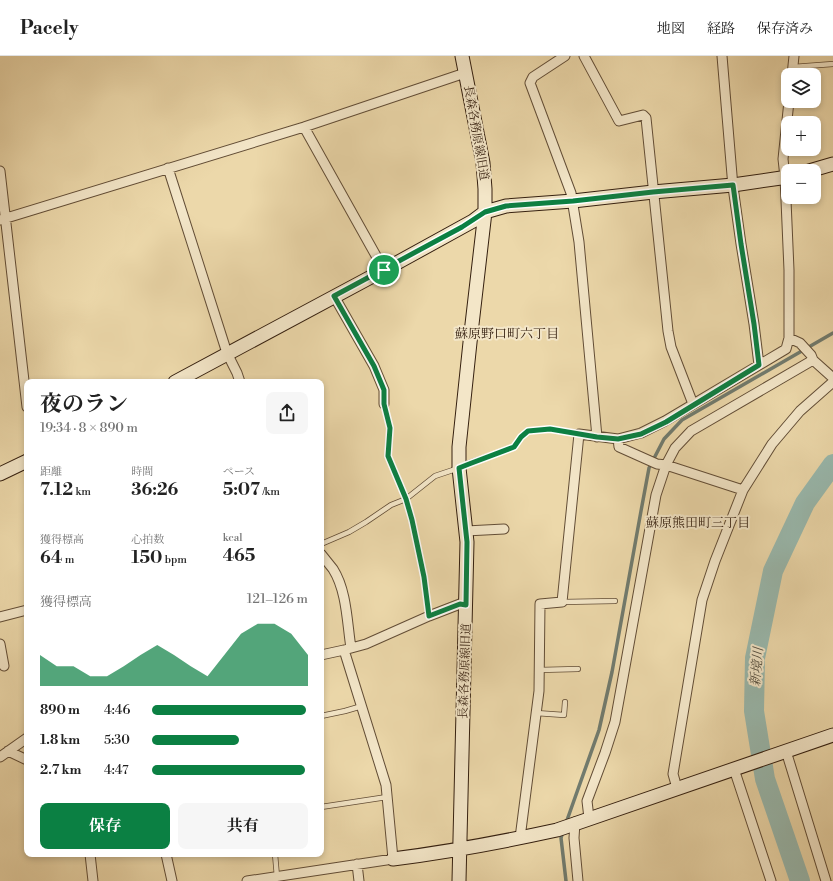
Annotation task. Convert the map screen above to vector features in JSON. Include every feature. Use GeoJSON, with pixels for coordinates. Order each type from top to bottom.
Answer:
{"type":"FeatureCollection","features":[{"type":"Feature","properties":{"kind":"street","name":"長森各務原線旧道"},"geometry":{"type":"LineString","coordinates":[[459,881],[467,542],[459,468],[460,439],[485,212],[483,162],[462,56]]}},
{"type":"Feature","properties":{"kind":"street"},"geometry":{"type":"LineString","coordinates":[[565,56],[533,77],[530,82],[573,201],[579,242],[597,437]]}},
{"type":"Feature","properties":{"kind":"street"},"geometry":{"type":"LineString","coordinates":[[584,56],[619,121],[643,115],[646,118],[668,331],[671,347],[693,404]]}},
{"type":"Feature","properties":{"kind":"street"},"geometry":{"type":"LineString","coordinates":[[722,56],[733,185],[759,365]]}},
{"type":"Feature","properties":{"kind":"street"},"geometry":{"type":"LineString","coordinates":[[793,68],[794,56]]}},
{"type":"Feature","properties":{"kind":"street"},"geometry":{"type":"LineString","coordinates":[[3,220],[304,127],[465,73]]}},
{"type":"Feature","properties":{"kind":"street"},"geometry":{"type":"LineString","coordinates":[[784,164],[783,159],[788,108]]}},
{"type":"Feature","properties":{"kind":"street"},"geometry":{"type":"LineString","coordinates":[[304,127],[384,270]]}},
{"type":"Feature","properties":{"kind":"street"},"geometry":{"type":"LineString","coordinates":[[821,168],[833,164]]}},
{"type":"Feature","properties":{"kind":"street"},"geometry":{"type":"LineString","coordinates":[[168,168],[227,354],[239,379]]}},
{"type":"Feature","properties":{"kind":"street"},"geometry":{"type":"LineString","coordinates":[[0,171],[3,220],[24,384]]}},
{"type":"Feature","properties":{"kind":"street"},"geometry":{"type":"LineString","coordinates":[[181,379],[384,270],[485,212],[506,206],[733,185],[781,178]]}},
{"type":"Feature","properties":{"kind":"street"},"geometry":{"type":"LineString","coordinates":[[520,838],[539,691],[540,604],[562,602],[579,434],[618,439],[641,434],[666,422],[693,404],[786,349],[789,338],[788,204]]}},
{"type":"Feature","properties":{"kind":"street"},"geometry":{"type":"LineString","coordinates":[[334,296],[374,366],[384,390],[384,404]]}},
{"type":"Feature","properties":{"kind":"street"},"geometry":{"type":"LineString","coordinates":[[789,338],[800,343],[812,358],[833,378]]}},
{"type":"Feature","properties":{"kind":"street"},"geometry":{"type":"LineString","coordinates":[[588,818],[587,801],[605,753],[614,722],[662,465],[691,430],[812,358]]}},
{"type":"Feature","properties":{"kind":"street"},"geometry":{"type":"LineString","coordinates":[[677,788],[673,774],[702,600],[715,561],[743,490],[772,444],[800,411],[833,382]]}},
{"type":"Feature","properties":{"kind":"street"},"geometry":{"type":"LineString","coordinates":[[618,439],[619,447],[645,459],[743,490]]}},
{"type":"Feature","properties":{"kind":"street"},"geometry":{"type":"LineString","coordinates":[[0,474],[24,462]]}},
{"type":"Feature","properties":{"kind":"street"},"geometry":{"type":"LineString","coordinates":[[466,531],[504,529]]}},
{"type":"Feature","properties":{"kind":"street"},"geometry":{"type":"LineString","coordinates":[[324,558],[333,570],[339,583],[344,602],[348,649],[362,706],[386,785],[392,859]]}},
{"type":"Feature","properties":{"kind":"street"},"geometry":{"type":"LineString","coordinates":[[324,654],[366,644],[429,616],[460,604],[466,605]]}},
{"type":"Feature","properties":{"kind":"street"},"geometry":{"type":"LineString","coordinates":[[0,617],[24,611]]}},
{"type":"Feature","properties":{"kind":"street"},"geometry":{"type":"LineString","coordinates":[[0,644],[4,666]]}},
{"type":"Feature","properties":{"kind":"street"},"geometry":{"type":"LineString","coordinates":[[247,881],[460,848],[557,830],[588,818],[833,735]]}},
{"type":"Feature","properties":{"kind":"street"},"geometry":{"type":"LineString","coordinates":[[0,757],[24,740]]}},
{"type":"Feature","properties":{"kind":"street"},"geometry":{"type":"LineString","coordinates":[[8,751],[24,759]]}},
{"type":"Feature","properties":{"kind":"street"},"geometry":{"type":"LineString","coordinates":[[782,752],[826,881]]}},
{"type":"Feature","properties":{"kind":"street"},"geometry":{"type":"LineString","coordinates":[[739,767],[771,881]]}},
{"type":"Feature","properties":{"kind":"street"},"geometry":{"type":"LineString","coordinates":[[574,823],[578,881]]}},
{"type":"Feature","properties":{"kind":"street"},"geometry":{"type":"LineString","coordinates":[[90,857],[93,881]]}},
{"type":"Feature","properties":{"kind":"street"},"geometry":{"type":"LineString","coordinates":[[167,857],[172,881]]}},
{"type":"Feature","properties":{"kind":"street"},"geometry":{"type":"LineString","coordinates":[[357,864],[359,881]]}},
{"type":"Feature","properties":{"kind":"lane"},"geometry":{"type":"LineString","coordinates":[[810,68],[833,64]]}},
{"type":"Feature","properties":{"kind":"lane"},"geometry":{"type":"LineString","coordinates":[[384,404],[390,428],[388,456],[406,499],[412,520],[424,577],[429,616]]}},
{"type":"Feature","properties":{"kind":"lane"},"geometry":{"type":"LineString","coordinates":[[324,543],[350,532],[391,505],[406,499],[435,476],[514,447],[521,437],[528,431],[550,429],[579,434]]}},
{"type":"Feature","properties":{"kind":"lane"},"geometry":{"type":"LineString","coordinates":[[562,602],[615,601]]}},
{"type":"Feature","properties":{"kind":"lane"},"geometry":{"type":"LineString","coordinates":[[539,670],[578,670]]}},
{"type":"Feature","properties":{"kind":"lane"},"geometry":{"type":"LineString","coordinates":[[536,713],[564,715],[565,702]]}},
{"type":"Feature","properties":{"kind":"lane"},"geometry":{"type":"LineString","coordinates":[[324,715],[362,706]]}},
{"type":"Feature","properties":{"kind":"lane"},"geometry":{"type":"LineString","coordinates":[[324,807],[388,797]]}},
{"type":"Feature","properties":{"kind":"lane"},"geometry":{"type":"LineString","coordinates":[[275,857],[277,877]]}},
{"type":"Feature","properties":{"kind":"waterway"},"geometry":{"type":"LineString","coordinates":[[566,823],[599,730],[612,672],[649,468],[664,439],[682,420],[833,333]]}},
{"type":"Feature","properties":{"kind":"waterway","name":"新境川"},"geometry":{"type":"LineString","coordinates":[[800,881],[765,779],[754,711],[755,658],[773,571],[805,503],[833,464]]}},
{"type":"Feature","properties":{"kind":"waterway"},"geometry":{"type":"LineString","coordinates":[[563,831],[561,838],[566,881]]}},
{"type":"Feature","properties":{"kind":"district","name":"蘇原野口町六丁目"},"geometry":{"type":"Point","coordinates":[507,334]}},
{"type":"Feature","properties":{"kind":"district","name":"蘇原熊田町三丁目"},"geometry":{"type":"Point","coordinates":[698,523]}},
{"type":"Feature","properties":{"kind":"route"},"geometry":{"type":"LineString","coordinates":[[733,185],[759,365],[693,404],[666,422],[641,434],[618,439],[550,429],[528,431],[521,437],[514,447],[459,468],[467,542],[466,605],[460,604],[429,616],[424,577],[412,520],[406,499],[398,483],[388,456],[390,428],[384,404],[384,390],[374,366],[334,296],[384,270],[485,212],[506,206],[733,185]]}}]}
